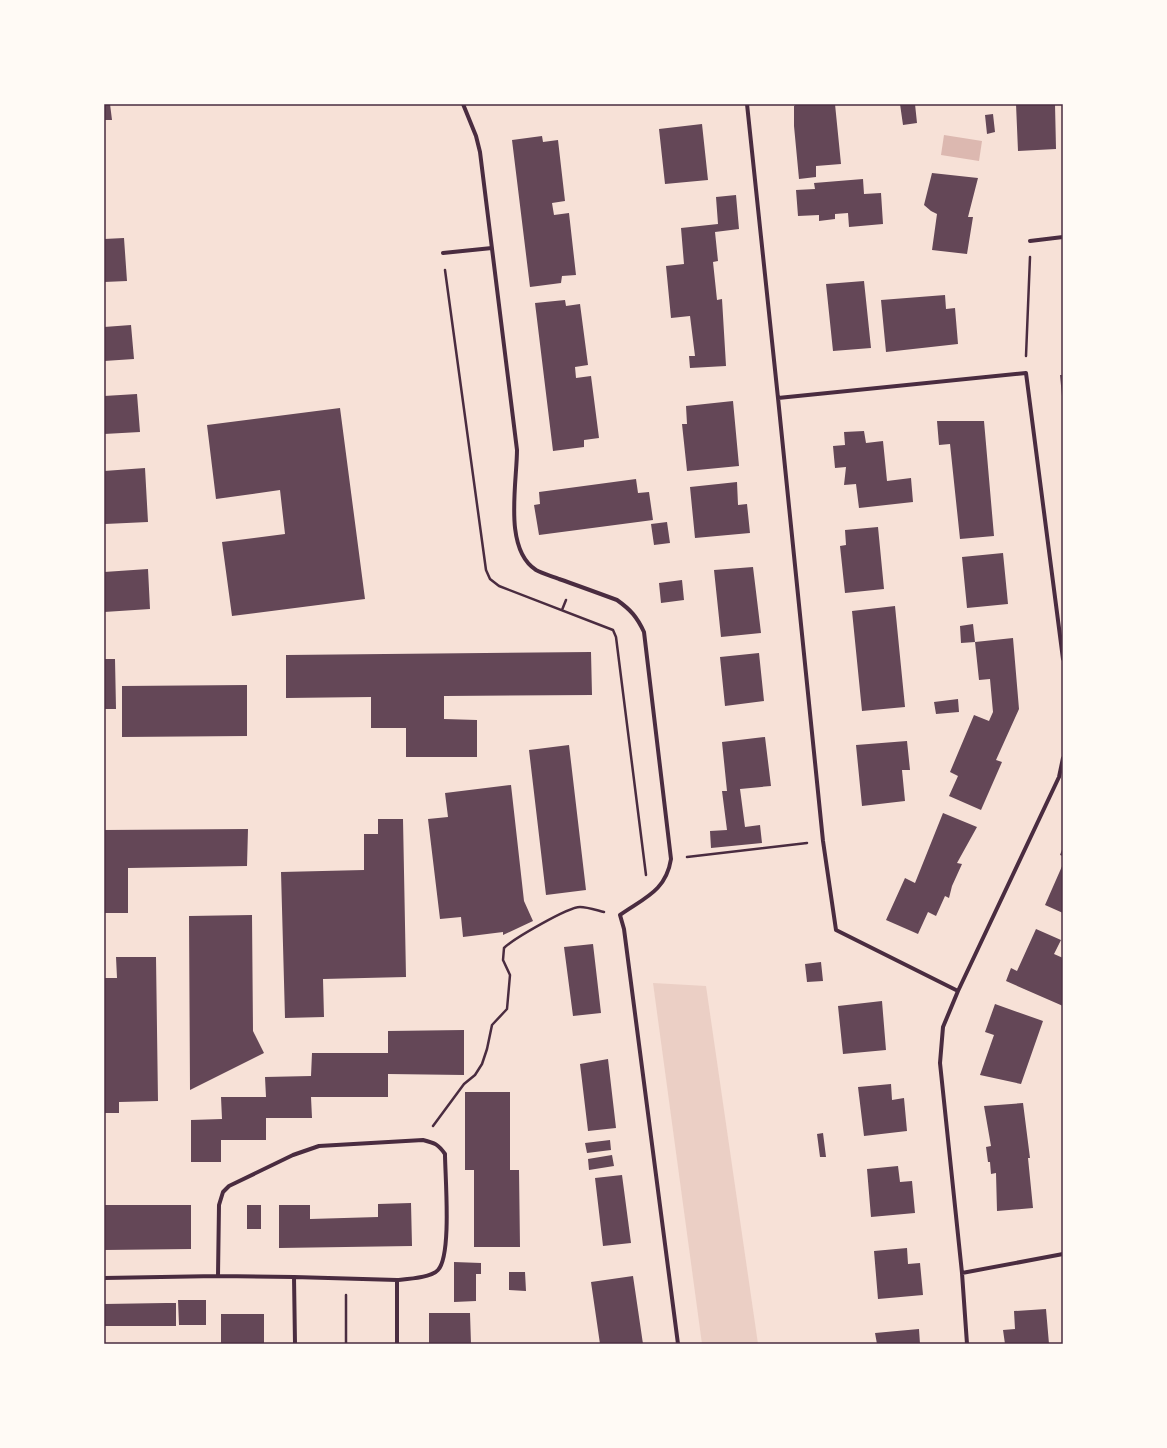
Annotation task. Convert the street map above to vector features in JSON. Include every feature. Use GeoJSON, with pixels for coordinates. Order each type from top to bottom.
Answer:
{"type":"FeatureCollection","features":[{"type":"Feature","properties":{"kind":"street"},"geometry":{"type":"LineString","coordinates":[[463,104],[476,136],[480,152],[492,248],[517,450],[517,469],[514,495],[515,529],[518,548],[536,570],[617,600],[629,608],[638,618],[644,632],[671,859],[667,876],[656,890],[620,915],[625,936],[678,1344]]}},
{"type":"Feature","properties":{"kind":"street"},"geometry":{"type":"LineString","coordinates":[[747,104],[823,841],[836,930],[958,991]]}},
{"type":"Feature","properties":{"kind":"street"},"geometry":{"type":"LineString","coordinates":[[1030,240],[1063,237]]}},
{"type":"Feature","properties":{"kind":"street"},"geometry":{"type":"LineString","coordinates":[[443,253],[492,248]]}},
{"type":"Feature","properties":{"kind":"street"},"geometry":{"type":"LineString","coordinates":[[778,398],[1026,373],[1063,660]]}},
{"type":"Feature","properties":{"kind":"street"},"geometry":{"type":"LineString","coordinates":[[967,1344],[962,1273],[940,1063],[943,1027],[958,991],[1061,777],[1063,758]]}},
{"type":"Feature","properties":{"kind":"street"},"geometry":{"type":"LineString","coordinates":[[104,1278],[218,1276],[397,1280],[424,1277],[438,1270],[444,1258],[446,1239],[445,1154],[439,1146],[423,1140],[319,1146],[293,1155],[229,1186],[223,1192],[219,1205],[218,1276]]}},
{"type":"Feature","properties":{"kind":"street"},"geometry":{"type":"LineString","coordinates":[[962,1273],[1063,1254]]}},
{"type":"Feature","properties":{"kind":"street"},"geometry":{"type":"LineString","coordinates":[[294,1277],[295,1344]]}},
{"type":"Feature","properties":{"kind":"street"},"geometry":{"type":"LineString","coordinates":[[397,1280],[397,1344]]}},
{"type":"Feature","properties":{"kind":"path"},"geometry":{"type":"LineString","coordinates":[[1026,373],[1030,240]]}},
{"type":"Feature","properties":{"kind":"path"},"geometry":{"type":"LineString","coordinates":[[671,859],[823,841]]}},
{"type":"Feature","properties":{"kind":"path"},"geometry":{"type":"LineString","coordinates":[[423,1140],[464,1084],[475,1075],[482,1064],[488,1049],[492,1024],[507,1009],[510,975],[503,960],[504,948],[511,941],[559,915],[578,907],[620,915]]}},
{"type":"Feature","properties":{"kind":"path"},"geometry":{"type":"LineString","coordinates":[[346,1279],[346,1344]]}},
{"type":"Feature","properties":{"kind":"shaded area"},"geometry":{"type":"Polygon","coordinates":[[[944,135],[982,141],[979,161],[941,155],[944,135]]]}},
{"type":"Feature","properties":{"kind":"shaded area"},"geometry":{"type":"Polygon","coordinates":[[[653,983],[706,986],[758,1344],[702,1344],[653,983]]]}},
{"type":"Feature","properties":{"kind":"building"},"geometry":{"type":"Polygon","coordinates":[[[104,104],[110,104],[112,120],[104,120],[104,104]]]}},
{"type":"Feature","properties":{"kind":"building"},"geometry":{"type":"Polygon","coordinates":[[[797,104],[835,104],[841,164],[816,166],[816,177],[799,179],[794,126],[794,106],[797,104]]]}},
{"type":"Feature","properties":{"kind":"building"},"geometry":{"type":"Polygon","coordinates":[[[900,104],[915,104],[917,123],[903,125],[900,104]]]}},
{"type":"Feature","properties":{"kind":"building"},"geometry":{"type":"Polygon","coordinates":[[[1016,104],[1055,104],[1056,149],[1018,151],[1016,104]]]}},
{"type":"Feature","properties":{"kind":"building"},"geometry":{"type":"Polygon","coordinates":[[[993,114],[995,132],[987,134],[985,115],[993,114]]]}},
{"type":"Feature","properties":{"kind":"building"},"geometry":{"type":"Polygon","coordinates":[[[702,124],[708,180],[665,184],[659,129],[702,124]]]}},
{"type":"Feature","properties":{"kind":"building"},"geometry":{"type":"Polygon","coordinates":[[[542,136],[543,142],[558,140],[565,201],[552,203],[554,215],[569,213],[576,275],[562,276],[561,283],[530,287],[512,140],[542,136]]]}},
{"type":"Feature","properties":{"kind":"building"},"geometry":{"type":"Polygon","coordinates":[[[932,173],[978,178],[968,217],[973,217],[967,254],[932,250],[937,214],[924,205],[932,173]]]}},
{"type":"Feature","properties":{"kind":"building"},"geometry":{"type":"Polygon","coordinates":[[[863,179],[864,194],[881,193],[883,224],[849,227],[848,213],[835,214],[835,219],[819,221],[819,215],[798,216],[796,190],[815,189],[814,183],[863,179]]]}},
{"type":"Feature","properties":{"kind":"building"},"geometry":{"type":"Polygon","coordinates":[[[736,195],[739,229],[715,232],[718,261],[713,262],[717,300],[722,299],[726,366],[690,368],[689,356],[695,356],[690,316],[671,318],[666,266],[684,264],[681,228],[718,224],[716,197],[736,195]]]}},
{"type":"Feature","properties":{"kind":"building"},"geometry":{"type":"Polygon","coordinates":[[[124,238],[127,281],[104,282],[104,239],[124,238]]]}},
{"type":"Feature","properties":{"kind":"building"},"geometry":{"type":"Polygon","coordinates":[[[864,281],[871,348],[833,351],[826,284],[864,281]]]}},
{"type":"Feature","properties":{"kind":"building"},"geometry":{"type":"Polygon","coordinates":[[[945,295],[946,309],[955,308],[958,344],[886,352],[881,300],[945,295]]]}},
{"type":"Feature","properties":{"kind":"building"},"geometry":{"type":"Polygon","coordinates":[[[565,300],[566,306],[580,304],[588,365],[575,367],[576,378],[591,376],[599,438],[584,440],[584,447],[553,451],[535,303],[565,300]]]}},
{"type":"Feature","properties":{"kind":"building"},"geometry":{"type":"Polygon","coordinates":[[[131,325],[134,359],[104,361],[104,327],[131,325]]]}},
{"type":"Feature","properties":{"kind":"building"},"geometry":{"type":"Polygon","coordinates":[[[1060,375],[1063,375],[1063,396],[1062,396],[1060,375]]]}},
{"type":"Feature","properties":{"kind":"building"},"geometry":{"type":"Polygon","coordinates":[[[137,394],[140,432],[104,434],[104,396],[137,394]]]}},
{"type":"Feature","properties":{"kind":"building"},"geometry":{"type":"Polygon","coordinates":[[[733,401],[739,466],[687,471],[682,424],[687,424],[686,406],[733,401]]]}},
{"type":"Feature","properties":{"kind":"building"},"geometry":{"type":"Polygon","coordinates":[[[340,408],[365,599],[232,616],[222,542],[285,534],[280,490],[216,499],[207,425],[340,408]]]}},
{"type":"Feature","properties":{"kind":"building"},"geometry":{"type":"Polygon","coordinates":[[[937,421],[984,421],[994,536],[960,539],[950,444],[939,445],[937,421]]]}},
{"type":"Feature","properties":{"kind":"building"},"geometry":{"type":"Polygon","coordinates":[[[864,431],[866,443],[883,441],[887,481],[911,478],[913,502],[859,508],[856,484],[844,485],[846,467],[835,468],[833,446],[845,445],[844,432],[864,431]]]}},
{"type":"Feature","properties":{"kind":"building"},"geometry":{"type":"Polygon","coordinates":[[[145,468],[148,522],[105,524],[104,471],[145,468]]]}},
{"type":"Feature","properties":{"kind":"building"},"geometry":{"type":"Polygon","coordinates":[[[636,479],[638,493],[649,492],[653,520],[539,535],[534,505],[540,504],[539,492],[636,479]]]}},
{"type":"Feature","properties":{"kind":"building"},"geometry":{"type":"Polygon","coordinates":[[[737,482],[738,505],[747,504],[750,533],[695,538],[690,487],[737,482]]]}},
{"type":"Feature","properties":{"kind":"building"},"geometry":{"type":"Polygon","coordinates":[[[667,522],[670,543],[654,545],[651,524],[667,522]]]}},
{"type":"Feature","properties":{"kind":"building"},"geometry":{"type":"Polygon","coordinates":[[[878,527],[884,589],[845,593],[840,546],[846,545],[845,530],[878,527]]]}},
{"type":"Feature","properties":{"kind":"building"},"geometry":{"type":"Polygon","coordinates":[[[1003,553],[1008,604],[967,608],[962,557],[1003,553]]]}},
{"type":"Feature","properties":{"kind":"building"},"geometry":{"type":"Polygon","coordinates":[[[753,567],[761,633],[721,637],[714,570],[753,567]]]}},
{"type":"Feature","properties":{"kind":"building"},"geometry":{"type":"Polygon","coordinates":[[[148,569],[150,609],[104,612],[104,572],[148,569]]]}},
{"type":"Feature","properties":{"kind":"building"},"geometry":{"type":"Polygon","coordinates":[[[682,580],[684,600],[661,603],[659,583],[682,580]]]}},
{"type":"Feature","properties":{"kind":"building"},"geometry":{"type":"Polygon","coordinates":[[[895,606],[905,707],[862,711],[852,611],[895,606]]]}},
{"type":"Feature","properties":{"kind":"building"},"geometry":{"type":"Polygon","coordinates":[[[973,624],[975,642],[961,643],[960,626],[973,624]]]}},
{"type":"Feature","properties":{"kind":"building"},"geometry":{"type":"Polygon","coordinates":[[[1013,638],[1019,709],[996,760],[1002,762],[981,810],[949,796],[958,776],[950,772],[974,715],[989,721],[993,712],[990,679],[979,680],[975,642],[1013,638]]]}},
{"type":"Feature","properties":{"kind":"building"},"geometry":{"type":"Polygon","coordinates":[[[591,652],[592,695],[444,696],[444,719],[477,720],[477,757],[406,757],[406,728],[371,728],[371,697],[286,698],[286,655],[591,652]]]}},
{"type":"Feature","properties":{"kind":"building"},"geometry":{"type":"Polygon","coordinates":[[[759,653],[764,701],[725,706],[720,657],[759,653]]]}},
{"type":"Feature","properties":{"kind":"building"},"geometry":{"type":"Polygon","coordinates":[[[104,659],[115,659],[116,709],[104,709],[104,659]]]}},
{"type":"Feature","properties":{"kind":"building"},"geometry":{"type":"Polygon","coordinates":[[[247,685],[247,736],[122,737],[122,686],[247,685]]]}},
{"type":"Feature","properties":{"kind":"building"},"geometry":{"type":"Polygon","coordinates":[[[958,699],[959,712],[936,714],[934,702],[958,699]]]}},
{"type":"Feature","properties":{"kind":"building"},"geometry":{"type":"Polygon","coordinates":[[[765,737],[771,786],[740,789],[745,827],[760,825],[762,843],[711,848],[710,831],[727,830],[722,791],[727,791],[722,742],[765,737]]]}},
{"type":"Feature","properties":{"kind":"building"},"geometry":{"type":"Polygon","coordinates":[[[907,741],[910,770],[902,770],[905,801],[862,806],[856,745],[907,741]]]}},
{"type":"Feature","properties":{"kind":"building"},"geometry":{"type":"Polygon","coordinates":[[[569,745],[586,890],[546,895],[529,750],[569,745]]]}},
{"type":"Feature","properties":{"kind":"building"},"geometry":{"type":"Polygon","coordinates":[[[511,785],[524,901],[533,921],[503,935],[503,932],[463,937],[461,917],[440,919],[428,819],[448,817],[445,793],[511,785]]]}},
{"type":"Feature","properties":{"kind":"building"},"geometry":{"type":"Polygon","coordinates":[[[943,813],[977,827],[957,863],[962,864],[952,886],[949,898],[945,896],[936,916],[928,912],[918,934],[886,920],[905,878],[915,883],[943,813]]]}},
{"type":"Feature","properties":{"kind":"building"},"geometry":{"type":"Polygon","coordinates":[[[378,819],[403,819],[406,977],[323,979],[324,1017],[285,1018],[281,872],[364,870],[364,834],[378,834],[378,819]]]}},
{"type":"Feature","properties":{"kind":"building"},"geometry":{"type":"Polygon","coordinates":[[[248,829],[247,866],[128,868],[128,913],[104,913],[104,830],[248,829]]]}},
{"type":"Feature","properties":{"kind":"building"},"geometry":{"type":"Polygon","coordinates":[[[1063,847],[1063,856],[1060,855],[1063,847]]]}},
{"type":"Feature","properties":{"kind":"building"},"geometry":{"type":"Polygon","coordinates":[[[1063,864],[1063,913],[1045,905],[1063,864]]]}},
{"type":"Feature","properties":{"kind":"building"},"geometry":{"type":"Polygon","coordinates":[[[252,915],[253,1031],[264,1053],[190,1090],[189,916],[252,915]]]}},
{"type":"Feature","properties":{"kind":"building"},"geometry":{"type":"Polygon","coordinates":[[[1036,929],[1061,940],[1054,954],[1063,958],[1063,1006],[1006,981],[1011,968],[1017,971],[1036,929]]]}},
{"type":"Feature","properties":{"kind":"building"},"geometry":{"type":"Polygon","coordinates":[[[593,944],[601,1013],[573,1016],[564,947],[593,944]]]}},
{"type":"Feature","properties":{"kind":"building"},"geometry":{"type":"Polygon","coordinates":[[[116,957],[156,957],[158,1101],[119,1102],[119,1113],[104,1113],[104,978],[117,978],[116,957]]]}},
{"type":"Feature","properties":{"kind":"building"},"geometry":{"type":"Polygon","coordinates":[[[821,962],[823,981],[807,982],[805,964],[821,962]]]}},
{"type":"Feature","properties":{"kind":"building"},"geometry":{"type":"Polygon","coordinates":[[[882,1001],[886,1050],[843,1054],[838,1006],[882,1001]]]}},
{"type":"Feature","properties":{"kind":"building"},"geometry":{"type":"Polygon","coordinates":[[[995,1004],[1043,1021],[1021,1084],[980,1075],[994,1035],[985,1032],[995,1004]]]}},
{"type":"Feature","properties":{"kind":"building"},"geometry":{"type":"Polygon","coordinates":[[[464,1030],[464,1075],[388,1074],[388,1097],[311,1097],[312,1118],[266,1118],[266,1140],[221,1140],[221,1162],[191,1162],[191,1120],[222,1119],[221,1097],[266,1097],[265,1077],[311,1076],[312,1053],[388,1053],[388,1031],[464,1030]]]}},
{"type":"Feature","properties":{"kind":"building"},"geometry":{"type":"Polygon","coordinates":[[[608,1059],[616,1128],[588,1131],[580,1064],[608,1059]]]}},
{"type":"Feature","properties":{"kind":"building"},"geometry":{"type":"Polygon","coordinates":[[[891,1084],[892,1100],[904,1098],[907,1131],[864,1136],[858,1087],[891,1084]]]}},
{"type":"Feature","properties":{"kind":"building"},"geometry":{"type":"Polygon","coordinates":[[[465,1092],[510,1092],[510,1170],[519,1170],[520,1247],[474,1247],[474,1170],[465,1170],[465,1092]]]}},
{"type":"Feature","properties":{"kind":"building"},"geometry":{"type":"Polygon","coordinates":[[[1023,1103],[1030,1158],[1028,1158],[1033,1208],[997,1211],[996,1173],[991,1174],[990,1162],[988,1162],[986,1147],[991,1146],[984,1106],[1023,1103]]]}},
{"type":"Feature","properties":{"kind":"building"},"geometry":{"type":"Polygon","coordinates":[[[823,1133],[826,1157],[820,1157],[817,1134],[823,1133]]]}},
{"type":"Feature","properties":{"kind":"building"},"geometry":{"type":"Polygon","coordinates":[[[610,1140],[611,1150],[587,1153],[585,1143],[610,1140]]]}},
{"type":"Feature","properties":{"kind":"building"},"geometry":{"type":"Polygon","coordinates":[[[612,1155],[614,1166],[589,1170],[588,1159],[612,1155]]]}},
{"type":"Feature","properties":{"kind":"building"},"geometry":{"type":"Polygon","coordinates":[[[898,1166],[900,1182],[912,1181],[915,1213],[871,1217],[867,1169],[898,1166]]]}},
{"type":"Feature","properties":{"kind":"building"},"geometry":{"type":"Polygon","coordinates":[[[622,1175],[631,1243],[603,1246],[595,1178],[622,1175]]]}},
{"type":"Feature","properties":{"kind":"building"},"geometry":{"type":"Polygon","coordinates":[[[411,1203],[412,1246],[279,1248],[279,1205],[310,1205],[310,1219],[378,1217],[378,1204],[411,1203]]]}},
{"type":"Feature","properties":{"kind":"building"},"geometry":{"type":"Polygon","coordinates":[[[104,1205],[191,1205],[191,1249],[104,1250],[104,1205]]]}},
{"type":"Feature","properties":{"kind":"building"},"geometry":{"type":"Polygon","coordinates":[[[247,1205],[261,1205],[261,1229],[247,1229],[247,1205]]]}},
{"type":"Feature","properties":{"kind":"building"},"geometry":{"type":"Polygon","coordinates":[[[907,1248],[908,1264],[920,1263],[923,1295],[878,1299],[874,1251],[907,1248]]]}},
{"type":"Feature","properties":{"kind":"building"},"geometry":{"type":"Polygon","coordinates":[[[454,1262],[481,1263],[481,1274],[476,1274],[476,1301],[454,1302],[454,1262]]]}},
{"type":"Feature","properties":{"kind":"building"},"geometry":{"type":"Polygon","coordinates":[[[509,1272],[525,1272],[526,1291],[509,1290],[509,1272]]]}},
{"type":"Feature","properties":{"kind":"building"},"geometry":{"type":"Polygon","coordinates":[[[633,1276],[643,1344],[600,1344],[591,1282],[633,1276]]]}},
{"type":"Feature","properties":{"kind":"building"},"geometry":{"type":"Polygon","coordinates":[[[178,1300],[206,1300],[206,1325],[179,1325],[178,1300]]]}},
{"type":"Feature","properties":{"kind":"building"},"geometry":{"type":"Polygon","coordinates":[[[176,1303],[176,1326],[104,1326],[104,1304],[176,1303]]]}},
{"type":"Feature","properties":{"kind":"building"},"geometry":{"type":"Polygon","coordinates":[[[1046,1309],[1049,1344],[1005,1344],[1003,1330],[1015,1329],[1014,1311],[1046,1309]]]}},
{"type":"Feature","properties":{"kind":"building"},"geometry":{"type":"Polygon","coordinates":[[[429,1313],[470,1313],[471,1344],[429,1344],[429,1313]]]}},
{"type":"Feature","properties":{"kind":"building"},"geometry":{"type":"Polygon","coordinates":[[[221,1314],[264,1314],[264,1344],[221,1344],[221,1314]]]}},
{"type":"Feature","properties":{"kind":"building"},"geometry":{"type":"Polygon","coordinates":[[[919,1329],[920,1344],[877,1344],[875,1333],[919,1329]]]}}]}
